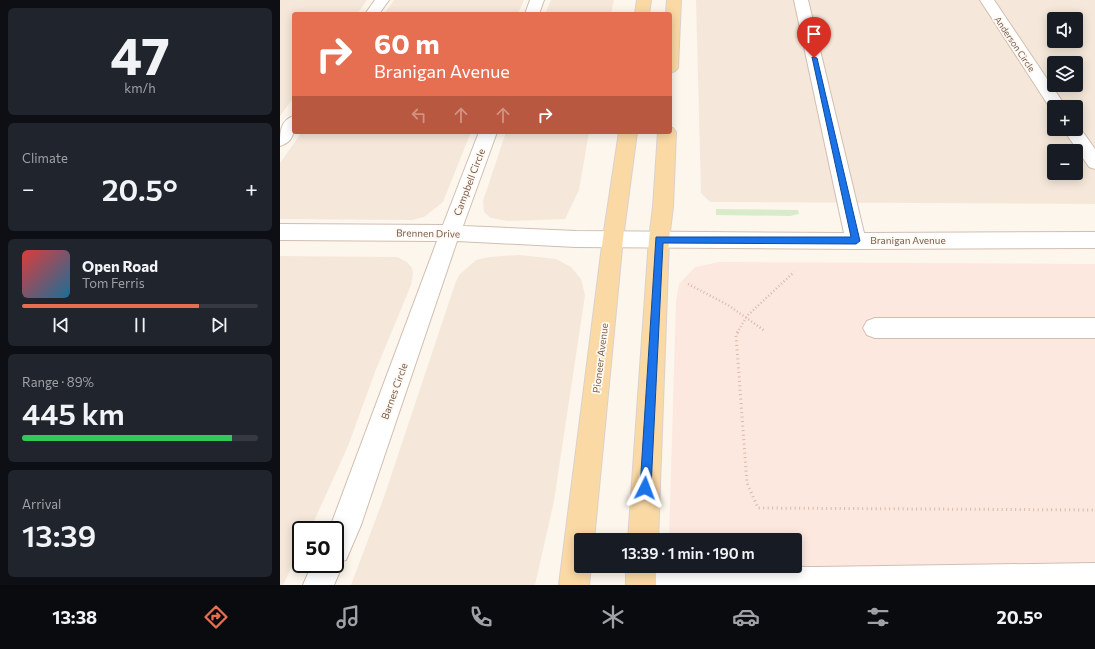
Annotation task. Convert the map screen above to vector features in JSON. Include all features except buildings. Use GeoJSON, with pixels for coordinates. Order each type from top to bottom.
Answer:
{"type":"FeatureCollection","features":[{"type":"Feature","properties":{"kind":"main road"},"geometry":{"type":"LineString","coordinates":[[642,12],[644,0]]}},
{"type":"Feature","properties":{"kind":"main road"},"geometry":{"type":"LineString","coordinates":[[672,34],[674,0]]}},
{"type":"Feature","properties":{"kind":"main road","name":"Pioneer Avenue"},"geometry":{"type":"LineString","coordinates":[[574,585],[613,238],[628,134]]}},
{"type":"Feature","properties":{"kind":"main road"},"geometry":{"type":"LineString","coordinates":[[643,533],[659,239],[663,207],[667,134]]}},
{"type":"Feature","properties":{"kind":"street"},"geometry":{"type":"LineString","coordinates":[[373,12],[382,0]]}},
{"type":"Feature","properties":{"kind":"street"},"geometry":{"type":"LineString","coordinates":[[533,12],[537,0]]}},
{"type":"Feature","properties":{"kind":"street"},"geometry":{"type":"LineString","coordinates":[[801,0],[856,241]]}},
{"type":"Feature","properties":{"kind":"street","name":"Anderson Circle"},"geometry":{"type":"LineString","coordinates":[[986,0],[1053,100]]}},
{"type":"Feature","properties":{"kind":"street"},"geometry":{"type":"LineString","coordinates":[[280,140],[292,124]]}},
{"type":"Feature","properties":{"kind":"street","name":"Campbell Circle"},"geometry":{"type":"LineString","coordinates":[[450,233],[487,134]]}},
{"type":"Feature","properties":{"kind":"street"},"geometry":{"type":"LineString","coordinates":[[1077,136],[1095,163]]}},
{"type":"Feature","properties":{"kind":"street","name":"Brennen Drive"},"geometry":{"type":"LineString","coordinates":[[280,232],[450,233],[576,239]]}},
{"type":"Feature","properties":{"kind":"street","name":"Barnes Circle"},"geometry":{"type":"LineString","coordinates":[[344,529],[450,233]]}},
{"type":"Feature","properties":{"kind":"street","name":"Branigan Avenue"},"geometry":{"type":"LineString","coordinates":[[576,239],[613,238],[856,241],[1095,240]]}},
{"type":"Feature","properties":{"kind":"street"},"geometry":{"type":"LineString","coordinates":[[875,328],[1095,328]]}},
{"type":"Feature","properties":{"kind":"street"},"geometry":{"type":"LineString","coordinates":[[318,585],[324,573]]}},
{"type":"Feature","properties":{"kind":"street"},"geometry":{"type":"LineString","coordinates":[[641,577],[817,582],[1095,578]]}},
{"type":"Feature","properties":{"kind":"path"},"geometry":{"type":"LineString","coordinates":[[794,272],[746,316],[736,335],[747,483],[758,508],[1095,510]]}},
{"type":"Feature","properties":{"kind":"path"},"geometry":{"type":"LineString","coordinates":[[688,284],[698,287],[746,316],[764,331]]}},
{"type":"Feature","properties":{"kind":"shaded area"},"geometry":{"type":"Polygon","coordinates":[[[280,0],[367,0],[358,12],[292,12],[292,100],[280,116],[280,0]]]}},
{"type":"Feature","properties":{"kind":"shaded area"},"geometry":{"type":"Polygon","coordinates":[[[394,0],[524,0],[519,12],[385,12],[394,0]]]}},
{"type":"Feature","properties":{"kind":"shaded area"},"geometry":{"type":"Polygon","coordinates":[[[551,0],[614,0],[611,12],[546,12],[551,0]]]}},
{"type":"Feature","properties":{"kind":"shaded area"},"geometry":{"type":"Polygon","coordinates":[[[696,0],[1095,0],[1095,204],[710,202],[701,193],[696,0]]]}},
{"type":"Feature","properties":{"kind":"shaded area"},"geometry":{"type":"Polygon","coordinates":[[[301,134],[470,134],[443,202],[424,217],[412,220],[280,219],[280,163],[301,134]]]}},
{"type":"Feature","properties":{"kind":"shaded area"},"geometry":{"type":"Polygon","coordinates":[[[505,134],[589,134],[579,190],[565,219],[508,221],[491,218],[484,212],[483,201],[505,134]]]}},
{"type":"Feature","properties":{"kind":"shaded area"},"geometry":{"type":"Polygon","coordinates":[[[519,255],[556,259],[571,267],[581,279],[585,295],[554,501],[535,585],[351,585],[384,497],[459,275],[476,260],[489,257],[519,255]]]}},
{"type":"Feature","properties":{"kind":"shaded area"},"geometry":{"type":"Polygon","coordinates":[[[280,256],[397,257],[407,262],[412,268],[413,274],[411,285],[375,372],[348,446],[314,521],[292,521],[292,566],[283,585],[280,585],[280,256]]]}},
{"type":"Feature","properties":{"kind":"shaded area"},"geometry":{"type":"Polygon","coordinates":[[[719,262],[1095,264],[1095,585],[668,585],[668,573],[802,573],[802,533],[669,533],[676,301],[679,284],[695,267],[719,262]]]}},
{"type":"Feature","properties":{"kind":"green space"},"geometry":{"type":"Polygon","coordinates":[[[716,209],[798,210],[799,214],[790,216],[716,215],[716,209]]]}},
{"type":"Feature","properties":{"kind":"route"},"geometry":{"type":"LineString","coordinates":[[645,488],[659,239],[856,241],[814,58]]}}]}
